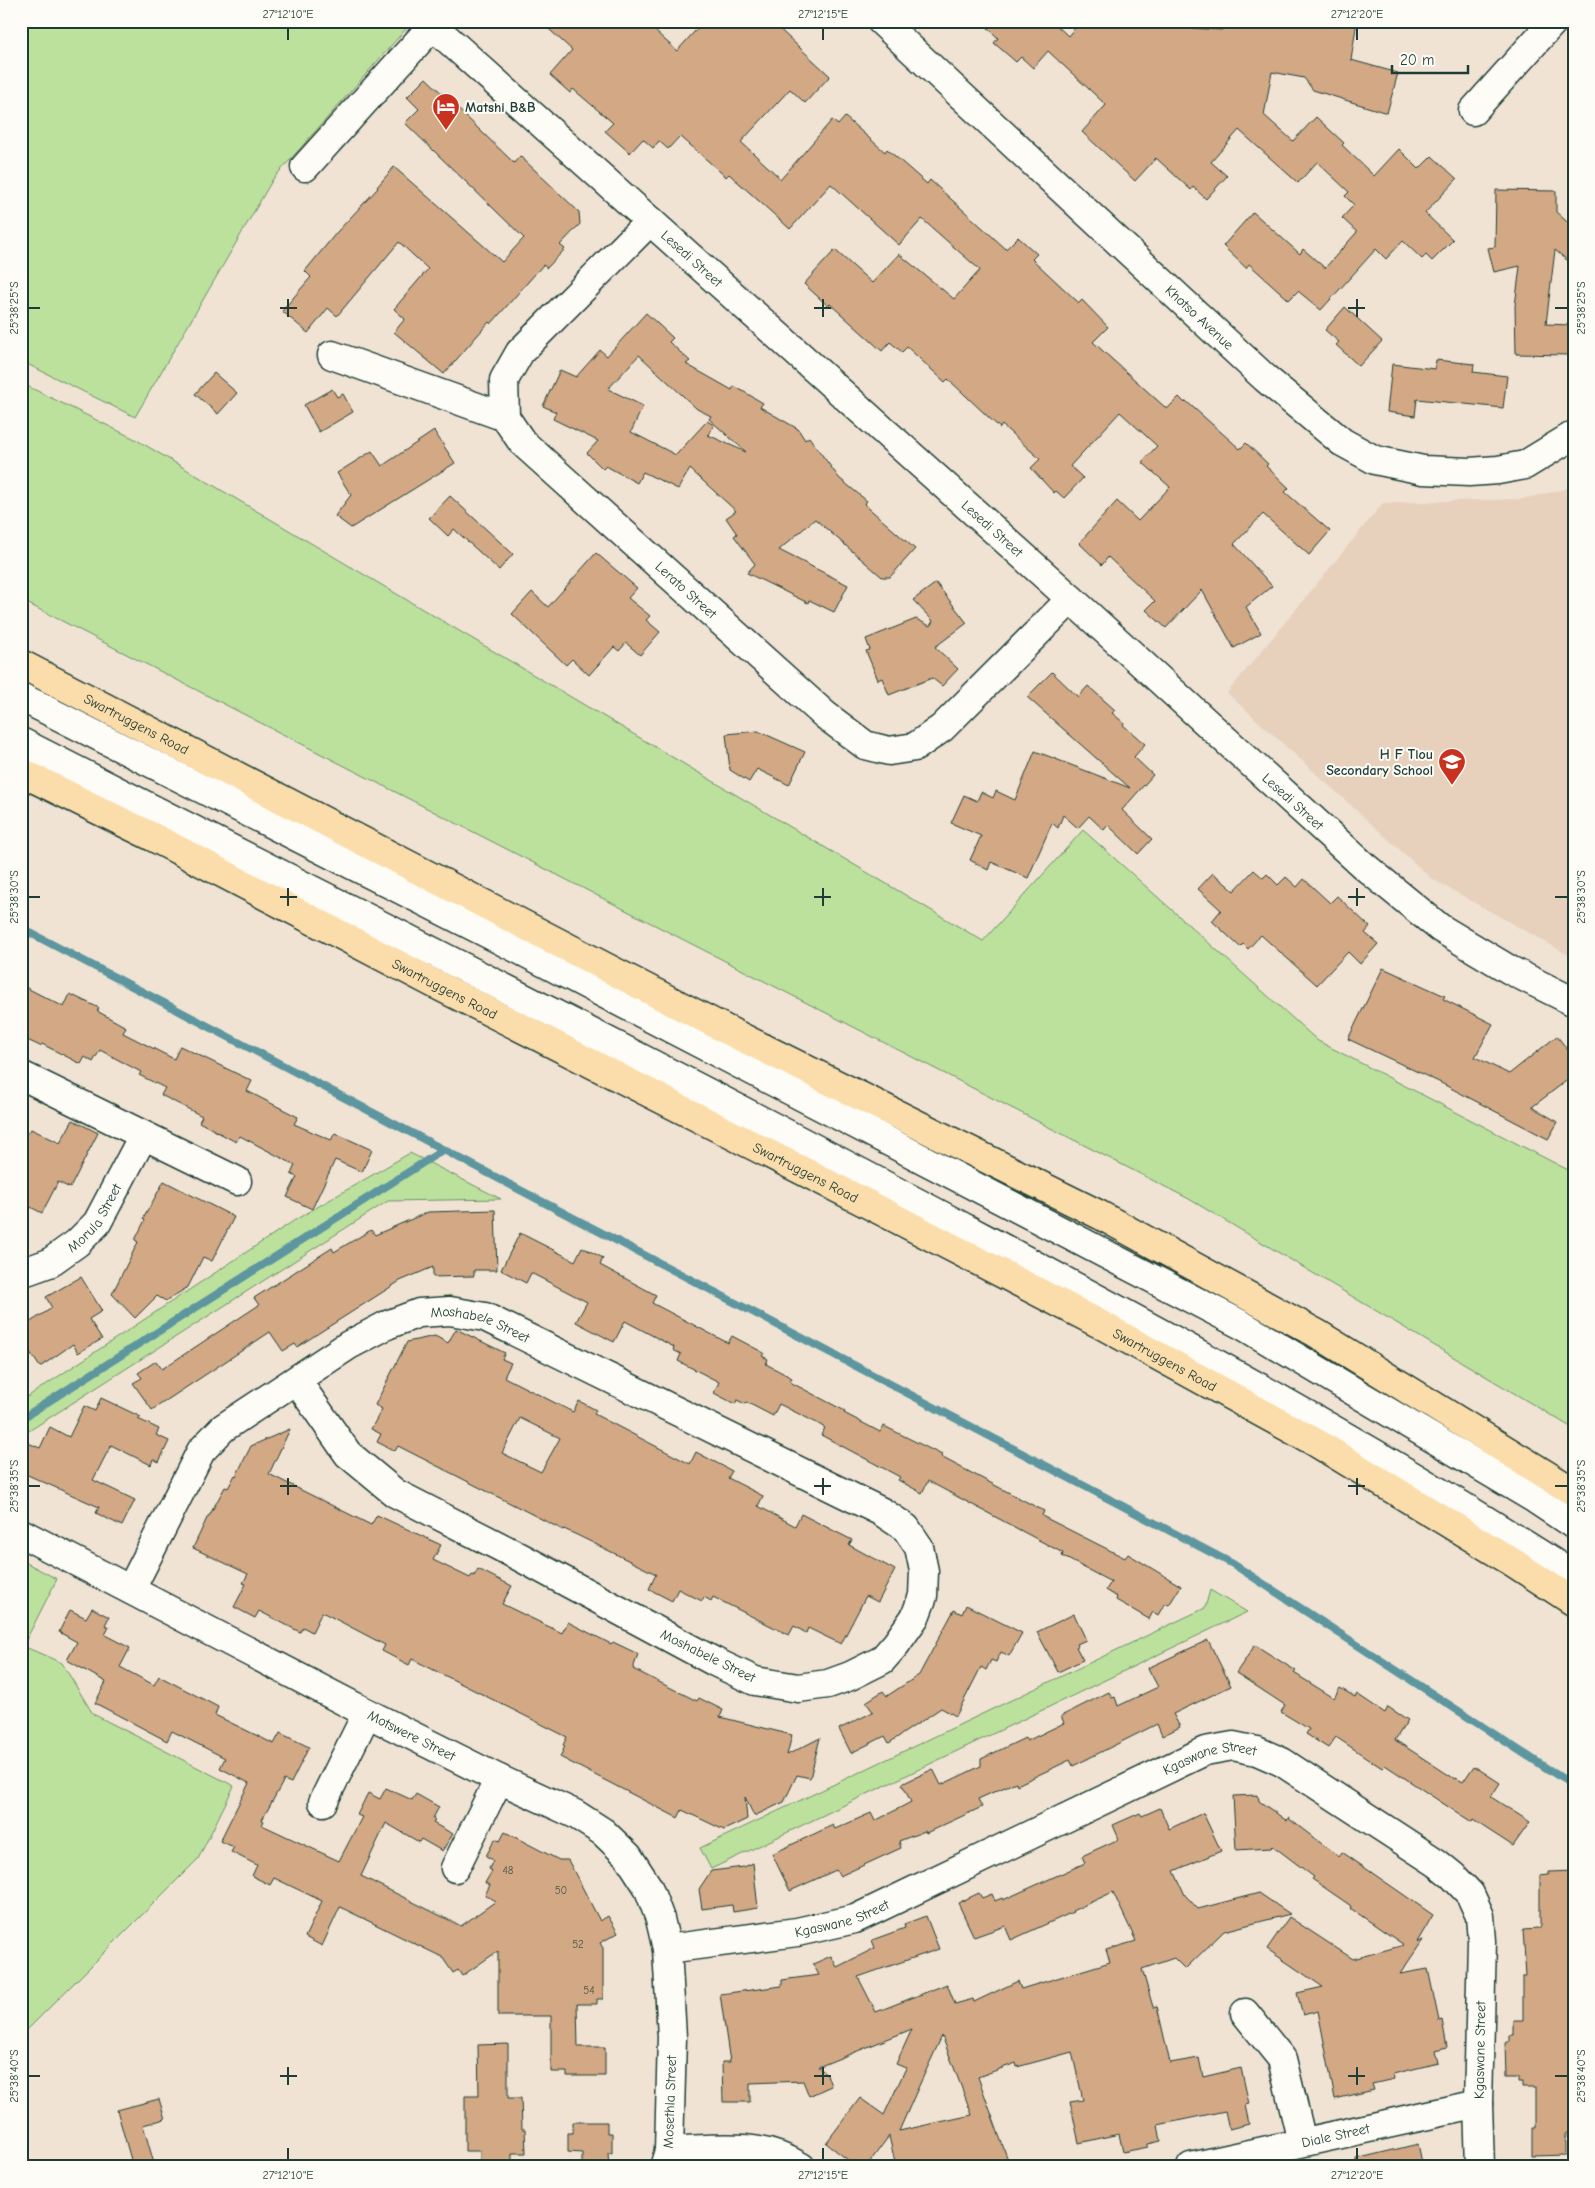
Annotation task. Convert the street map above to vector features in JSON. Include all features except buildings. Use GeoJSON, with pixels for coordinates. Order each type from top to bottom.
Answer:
{"type":"FeatureCollection","features":[{"type":"Feature","properties":{"kind":"main road","name":"Swartruggens Road"},"geometry":{"type":"LineString","coordinates":[[21,664],[725,1029],[1100,1215],[1316,1333],[1574,1492]]}},
{"type":"Feature","properties":{"kind":"main road","name":"Swartruggens Road"},"geometry":{"type":"LineString","coordinates":[[21,772],[153,837],[433,984],[864,1202],[1089,1319],[1315,1442],[1574,1602]]}},
{"type":"Feature","properties":{"kind":"street","name":"Khotso Avenue"},"geometry":{"type":"LineString","coordinates":[[881,21],[1265,378],[1342,442],[1375,460],[1423,470],[1469,472],[1498,470],[1525,464],[1574,435]]}},
{"type":"Feature","properties":{"kind":"street"},"geometry":{"type":"LineString","coordinates":[[1474,111],[1554,21]]}},
{"type":"Feature","properties":{"kind":"street","name":"Lesedi Street"},"geometry":{"type":"LineString","coordinates":[[305,168],[435,24],[650,221],[1071,599],[1364,866],[1440,928],[1510,970],[1574,1002]]}},
{"type":"Feature","properties":{"kind":"street"},"geometry":{"type":"LineString","coordinates":[[332,355],[505,416],[504,380],[520,352],[650,221]]}},
{"type":"Feature","properties":{"kind":"street","name":"Lerato Street"},"geometry":{"type":"LineString","coordinates":[[505,416],[522,442],[825,715],[865,745],[889,751],[915,747],[935,733],[1002,670],[1071,599]]}},
{"type":"Feature","properties":{"kind":"street"},"geometry":{"type":"LineString","coordinates":[[21,697],[544,962],[1242,1325],[1535,1499],[1574,1525]]}},
{"type":"Feature","properties":{"kind":"street"},"geometry":{"type":"LineString","coordinates":[[21,742],[877,1181],[1218,1363],[1516,1539],[1574,1576]]}},
{"type":"Feature","properties":{"kind":"street"},"geometry":{"type":"LineString","coordinates":[[21,1075],[237,1181]]}},
{"type":"Feature","properties":{"kind":"street","name":"Morula Street"},"geometry":{"type":"LineString","coordinates":[[21,1273],[49,1263],[77,1243],[97,1223],[111,1200],[143,1136]]}},
{"type":"Feature","properties":{"kind":"street","name":"Moshabele Street"},"geometry":{"type":"LineString","coordinates":[[131,1589],[201,1451],[223,1428],[349,1345],[379,1329],[419,1313],[450,1311],[485,1317],[882,1512],[906,1528],[919,1547],[924,1571],[923,1596],[915,1617],[882,1660],[850,1676],[828,1684],[798,1688],[755,1681],[715,1662],[518,1556],[395,1493],[348,1454],[296,1381]]}},
{"type":"Feature","properties":{"kind":"street","name":"Motswere Street"},"geometry":{"type":"LineString","coordinates":[[21,1533],[367,1713],[499,1779],[575,1814],[603,1832],[628,1856],[648,1887],[660,1920],[667,1949],[672,2037]]}},
{"type":"Feature","properties":{"kind":"street"},"geometry":{"type":"LineString","coordinates":[[323,1802],[367,1713]]}},
{"type":"Feature","properties":{"kind":"street","name":"Kgaswane Street"},"geometry":{"type":"LineString","coordinates":[[667,1949],[796,1932],[855,1919],[1205,1752],[1233,1746],[1257,1751],[1282,1762],[1437,1863],[1454,1876],[1470,1894],[1480,1916],[1482,1941],[1478,2104],[1480,2167]]}},
{"type":"Feature","properties":{"kind":"street"},"geometry":{"type":"LineString","coordinates":[[455,1868],[499,1779]]}},
{"type":"Feature","properties":{"kind":"street"},"geometry":{"type":"LineString","coordinates":[[1245,2013],[1282,2059],[1302,2142]]}},
{"type":"Feature","properties":{"kind":"street","name":"Mosethla Street"},"geometry":{"type":"LineString","coordinates":[[666,2159],[672,2037]]}},
{"type":"Feature","properties":{"kind":"street","name":"Diale Street"},"geometry":{"type":"LineString","coordinates":[[1192,2167],[1478,2104]]}},
{"type":"Feature","properties":{"kind":"street"},"geometry":{"type":"LineString","coordinates":[[666,2159],[740,2148],[766,2151],[790,2160],[801,2167]]}},
{"type":"Feature","properties":{"kind":"shaded area","name":"H F Tlou Secondary School"},"geometry":{"type":"Polygon","coordinates":[[[1574,482],[1574,958],[1432,879],[1227,693],[1383,503],[1522,499],[1565,489],[1574,482]]]}},
{"type":"Feature","properties":{"kind":"green space"},"geometry":{"type":"Polygon","coordinates":[[[21,21],[413,21],[273,179],[135,417],[21,361],[21,21]]]}},
{"type":"Feature","properties":{"kind":"green space"},"geometry":{"type":"Polygon","coordinates":[[[21,383],[135,439],[983,941],[1083,830],[1318,1041],[1574,1173],[1574,1429],[1189,1199],[21,600],[21,383]]]}},
{"type":"Feature","properties":{"kind":"green space"},"geometry":{"type":"Polygon","coordinates":[[[410,1153],[501,1199],[388,1201],[21,1436],[21,1401],[295,1220],[410,1153]]]}},
{"type":"Feature","properties":{"kind":"green space"},"geometry":{"type":"Polygon","coordinates":[[[21,1560],[57,1579],[23,1646],[62,1663],[93,1714],[234,1786],[198,1859],[21,2036],[21,1560]]]}},
{"type":"Feature","properties":{"kind":"green space"},"geometry":{"type":"Polygon","coordinates":[[[1210,1590],[1247,1612],[711,1869],[700,1848],[1205,1608],[1210,1590]]]}},
{"type":"Feature","properties":{"kind":"waterway"},"geometry":{"type":"LineString","coordinates":[[21,928],[1233,1564],[1574,1786]]}},
{"type":"Feature","properties":{"kind":"waterway"},"geometry":{"type":"LineString","coordinates":[[21,1419],[443,1150]]}},
{"type":"Feature","properties":{"kind":"place","name":"Matshi B&B"},"geometry":{"type":"Point","coordinates":[446,131]}},
{"type":"Feature","properties":{"kind":"place","name":"H F Tlou Secondary School"},"geometry":{"type":"Point","coordinates":[1452,786]}}]}
